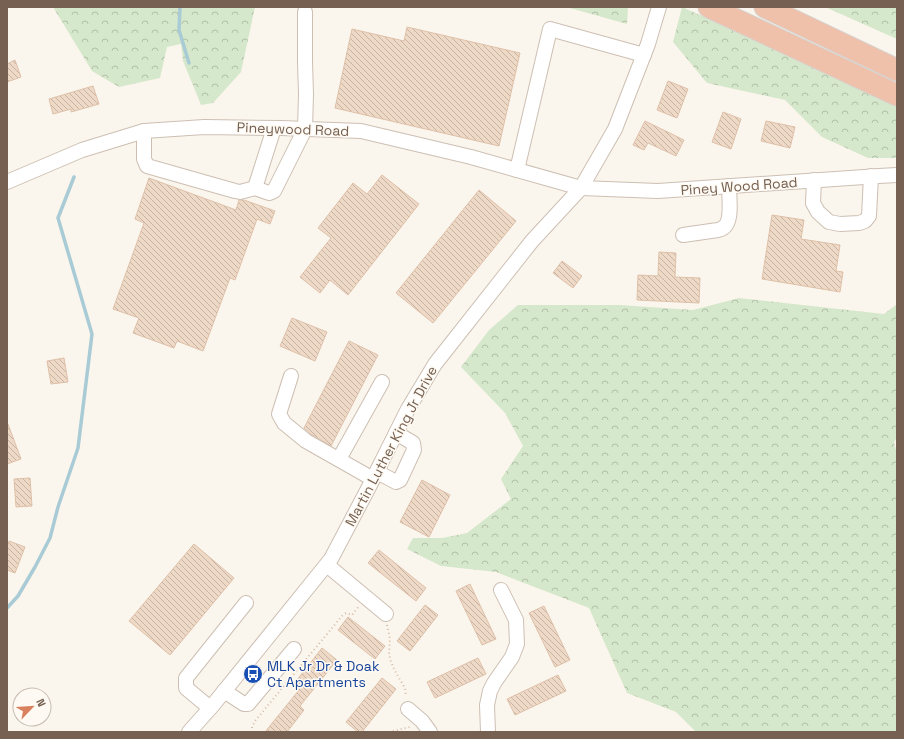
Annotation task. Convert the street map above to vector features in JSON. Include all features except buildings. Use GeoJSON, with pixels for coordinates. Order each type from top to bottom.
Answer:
{"type":"FeatureCollection","features":[{"type":"Feature","properties":{"kind":"highway"},"geometry":{"type":"LineString","coordinates":[[709,7],[897,95]]}},
{"type":"Feature","properties":{"kind":"highway"},"geometry":{"type":"LineString","coordinates":[[765,7],[897,70]]}},
{"type":"Feature","properties":{"kind":"street","name":"Martin Luther King Jr Drive"},"geometry":{"type":"LineString","coordinates":[[189,732],[327,565],[408,409],[435,364],[532,241],[581,188],[615,129],[646,50],[659,7]]}},
{"type":"Feature","properties":{"kind":"street"},"geometry":{"type":"LineString","coordinates":[[144,131],[144,160],[148,166],[235,191],[240,192],[255,188],[269,193],[274,192],[305,129],[306,12]]}},
{"type":"Feature","properties":{"kind":"street"},"geometry":{"type":"LineString","coordinates":[[517,170],[550,29],[646,50]]}},
{"type":"Feature","properties":{"kind":"street","name":"Pineywood Road"},"geometry":{"type":"LineString","coordinates":[[7,182],[82,150],[144,131],[204,127],[361,131],[471,157],[581,188]]}},
{"type":"Feature","properties":{"kind":"street"},"geometry":{"type":"LineString","coordinates":[[255,188],[274,128]]}},
{"type":"Feature","properties":{"kind":"street","name":"Piney Wood Road"},"geometry":{"type":"LineString","coordinates":[[581,188],[658,191],[897,175]]}},
{"type":"Feature","properties":{"kind":"street"},"geometry":{"type":"LineString","coordinates":[[814,180],[813,203],[818,212],[829,222],[840,224],[859,223],[865,221],[869,216],[871,176]]}},
{"type":"Feature","properties":{"kind":"street"},"geometry":{"type":"LineString","coordinates":[[683,235],[723,229],[727,225],[729,219],[729,186]]}},
{"type":"Feature","properties":{"kind":"street"},"geometry":{"type":"LineString","coordinates":[[291,376],[279,414],[284,423],[306,442],[375,475],[396,482],[400,480],[414,450],[413,443],[396,433]]}},
{"type":"Feature","properties":{"kind":"street"},"geometry":{"type":"LineString","coordinates":[[339,459],[382,382]]}},
{"type":"Feature","properties":{"kind":"street"},"geometry":{"type":"LineString","coordinates":[[327,565],[386,614]]}},
{"type":"Feature","properties":{"kind":"street"},"geometry":{"type":"LineString","coordinates":[[488,732],[487,705],[490,691],[512,657],[517,644],[516,620],[501,590]]}},
{"type":"Feature","properties":{"kind":"street"},"geometry":{"type":"LineString","coordinates":[[210,708],[186,688],[186,678],[246,603]]}},
{"type":"Feature","properties":{"kind":"street"},"geometry":{"type":"LineString","coordinates":[[224,691],[244,704],[248,704],[294,649]]}},
{"type":"Feature","properties":{"kind":"street"},"geometry":{"type":"LineString","coordinates":[[408,709],[427,728]]}},
{"type":"Feature","properties":{"kind":"path"},"geometry":{"type":"LineString","coordinates":[[252,732],[252,727],[255,721],[342,616],[346,613],[352,615],[365,597]]}},
{"type":"Feature","properties":{"kind":"path"},"geometry":{"type":"LineString","coordinates":[[386,614],[390,639],[389,654],[391,662],[405,688],[408,709]]}},
{"type":"Feature","properties":{"kind":"path"},"geometry":{"type":"LineString","coordinates":[[389,732],[427,728]]}},
{"type":"Feature","properties":{"kind":"green space"},"geometry":{"type":"Polygon","coordinates":[[[53,7],[255,7],[241,72],[213,103],[201,105],[183,61],[181,44],[167,47],[160,78],[119,87],[92,71],[53,7]]]}},
{"type":"Feature","properties":{"kind":"green space"},"geometry":{"type":"Polygon","coordinates":[[[566,7],[628,7],[627,24],[566,7]]]}},
{"type":"Feature","properties":{"kind":"green space"},"geometry":{"type":"Polygon","coordinates":[[[682,7],[834,75],[897,106],[897,158],[868,158],[822,137],[785,100],[707,83],[673,42],[682,7]]]}},
{"type":"Feature","properties":{"kind":"green space"},"geometry":{"type":"Polygon","coordinates":[[[825,7],[897,7],[897,39],[825,7]]]}},
{"type":"Feature","properties":{"kind":"green space"},"geometry":{"type":"Polygon","coordinates":[[[739,298],[884,314],[897,304],[897,438],[894,442],[897,454],[897,732],[696,732],[676,712],[627,693],[589,608],[496,572],[441,566],[407,549],[413,538],[442,538],[467,533],[511,499],[501,479],[523,446],[505,413],[461,367],[489,330],[518,305],[620,305],[693,310],[739,298]]]}},
{"type":"Feature","properties":{"kind":"waterway"},"geometry":{"type":"LineString","coordinates":[[180,7],[179,30],[189,63]]}},
{"type":"Feature","properties":{"kind":"waterway"},"geometry":{"type":"LineString","coordinates":[[7,608],[18,596],[50,538],[58,507],[78,448],[92,334],[58,218],[74,177]]}},
{"type":"Feature","properties":{"kind":"place","name":"MLK Jr Dr & Doak Ct Apartments"},"geometry":{"type":"Point","coordinates":[253,674]}}]}
